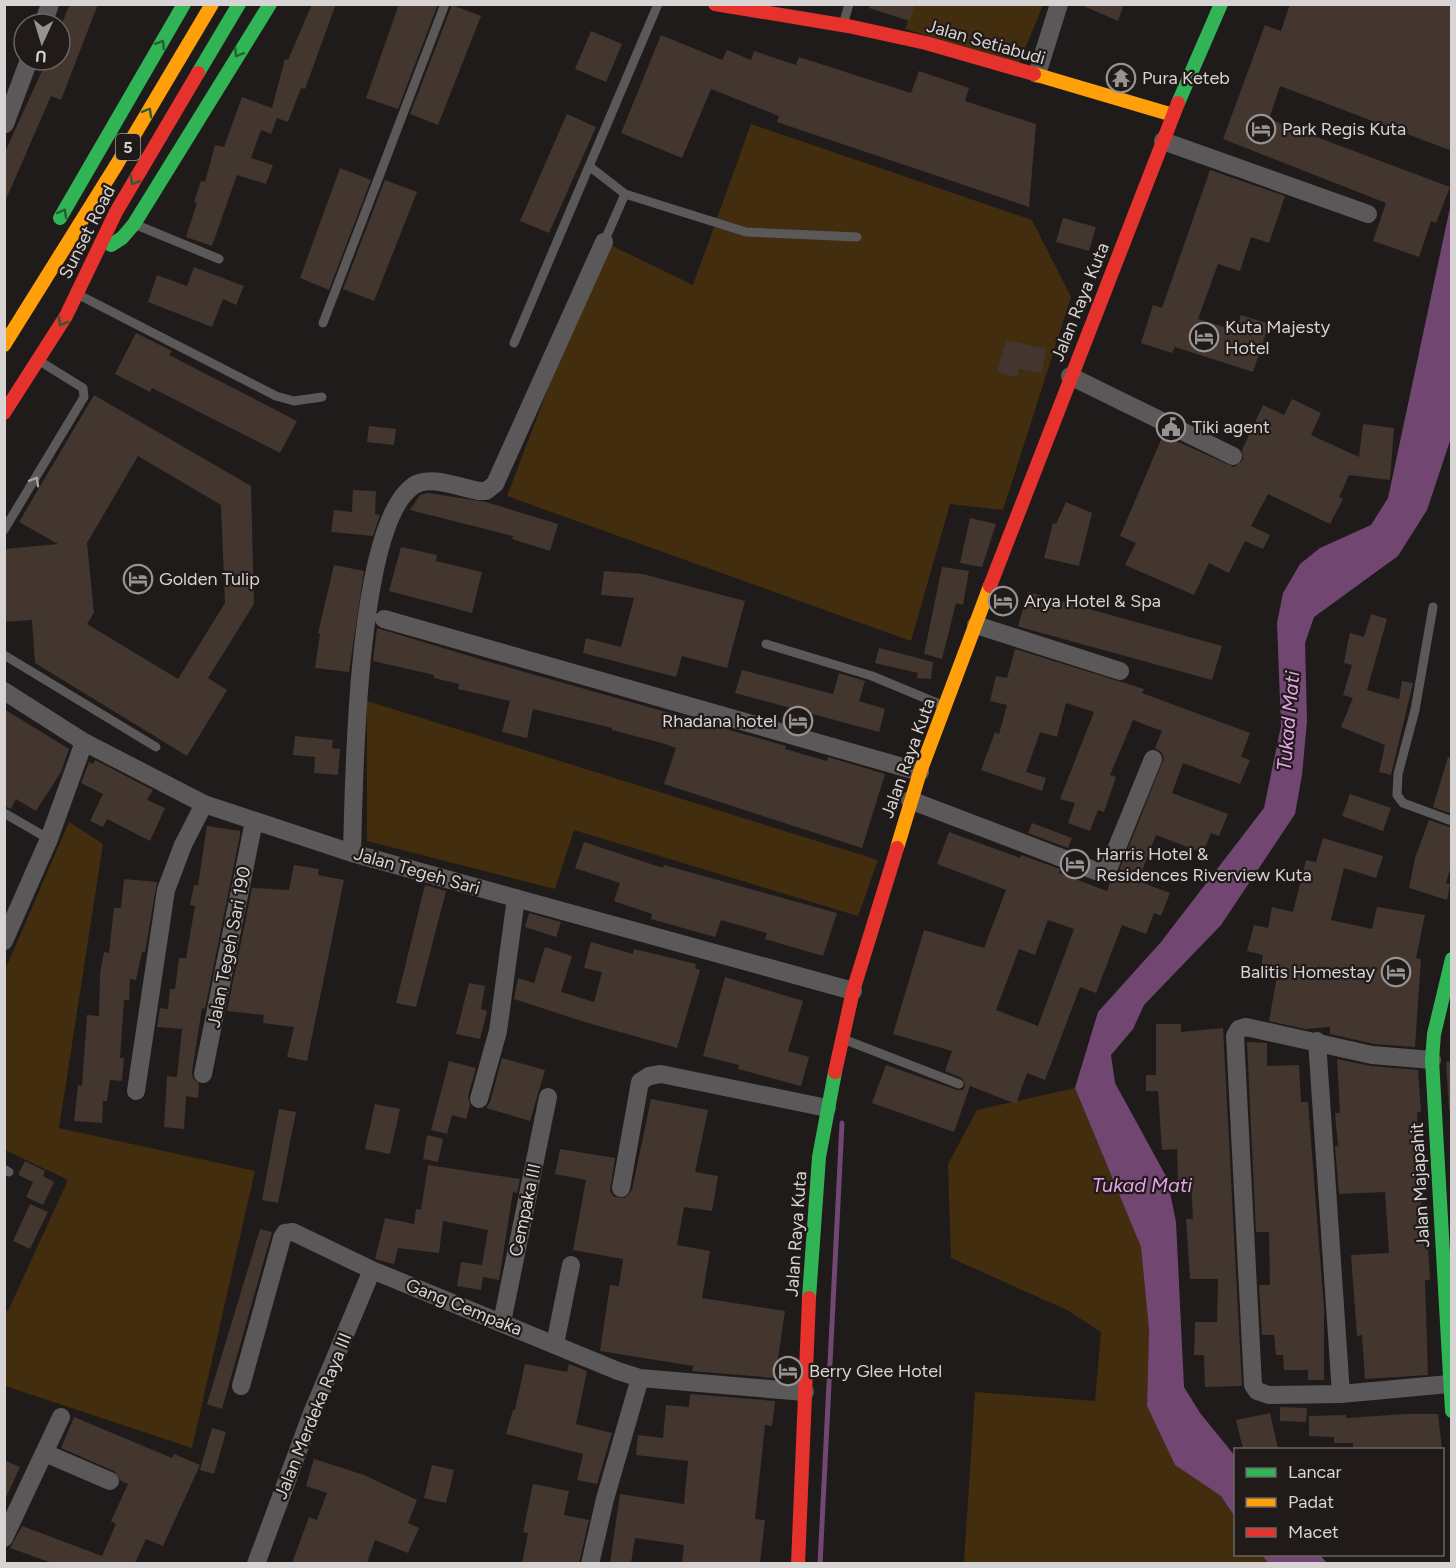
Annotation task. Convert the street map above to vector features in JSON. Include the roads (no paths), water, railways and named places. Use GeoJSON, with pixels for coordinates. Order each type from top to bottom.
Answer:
{"type":"FeatureCollection","features":[{"type":"Feature","properties":{"kind":"main road"},"geometry":{"type":"LineString","coordinates":[[56,227],[184,4]]}},
{"type":"Feature","properties":{"kind":"main road","name":"Sunset Road"},"geometry":{"type":"LineString","coordinates":[[4,345],[42,288],[212,4]]}},
{"type":"Feature","properties":{"kind":"main road","name":"Sunset Road"},"geometry":{"type":"LineString","coordinates":[[4,413],[57,331],[96,250],[239,4]]}},
{"type":"Feature","properties":{"kind":"main road"},"geometry":{"type":"LineString","coordinates":[[96,250],[122,238],[134,224],[270,4]]}},
{"type":"Feature","properties":{"kind":"main road","name":"Jalan Setiabudi"},"geometry":{"type":"LineString","coordinates":[[717,5],[807,16],[926,43],[1173,115]]}},
{"type":"Feature","properties":{"kind":"main road","name":"Jalan Raya Kuta"},"geometry":{"type":"LineString","coordinates":[[798,1563],[814,1220],[827,1108],[853,991],[920,771],[1070,376],[1217,6]]}},
{"type":"Feature","properties":{"kind":"main road"},"geometry":{"type":"LineString","coordinates":[[42,288],[50,244]]}},
{"type":"Feature","properties":{"kind":"main road","name":"Jalan Majapahit"},"geometry":{"type":"LineString","coordinates":[[1452,959],[1432,1060],[1445,1207],[1449,1384],[1452,1411]]}},
{"type":"Feature","properties":{"kind":"street"},"geometry":{"type":"LineString","coordinates":[[1037,74],[1059,4]]}},
{"type":"Feature","properties":{"kind":"street"},"geometry":{"type":"LineString","coordinates":[[5,124],[24,72]]}},
{"type":"Feature","properties":{"kind":"street"},"geometry":{"type":"LineString","coordinates":[[1163,141],[1368,214]]}},
{"type":"Feature","properties":{"kind":"street"},"geometry":{"type":"LineString","coordinates":[[352,853],[361,662],[386,525],[408,490],[418,483],[427,481],[479,491],[486,491],[495,484],[604,242]]}},
{"type":"Feature","properties":{"kind":"street"},"geometry":{"type":"LineString","coordinates":[[1070,376],[1233,456]]}},
{"type":"Feature","properties":{"kind":"street"},"geometry":{"type":"LineString","coordinates":[[384,619],[920,771]]}},
{"type":"Feature","properties":{"kind":"street"},"geometry":{"type":"LineString","coordinates":[[976,625],[1120,671]]}},
{"type":"Feature","properties":{"kind":"street","name":"Jalan Tegeh Sari"},"geometry":{"type":"LineString","coordinates":[[4,691],[84,742],[204,804],[352,853],[853,991]]}},
{"type":"Feature","properties":{"kind":"street"},"geometry":{"type":"LineString","coordinates":[[4,941],[49,839],[84,742]]}},
{"type":"Feature","properties":{"kind":"street"},"geometry":{"type":"LineString","coordinates":[[910,800],[1096,870],[1104,871],[1108,867],[1153,759]]}},
{"type":"Feature","properties":{"kind":"street"},"geometry":{"type":"LineString","coordinates":[[136,1091],[166,890],[183,845],[204,804]]}},
{"type":"Feature","properties":{"kind":"street","name":"Jalan Tegeh Sari 190"},"geometry":{"type":"LineString","coordinates":[[203,1074],[254,821]]}},
{"type":"Feature","properties":{"kind":"street"},"geometry":{"type":"LineString","coordinates":[[479,1099],[498,1031],[516,898]]}},
{"type":"Feature","properties":{"kind":"street"},"geometry":{"type":"LineString","coordinates":[[1432,1060],[1372,1055],[1246,1027],[1239,1029],[1234,1036],[1249,1284],[1251,1379],[1257,1391],[1264,1394],[1341,1394],[1449,1384]]}},
{"type":"Feature","properties":{"kind":"street"},"geometry":{"type":"LineString","coordinates":[[1317,1041],[1341,1394]]}},
{"type":"Feature","properties":{"kind":"street"},"geometry":{"type":"LineString","coordinates":[[621,1188],[640,1082],[649,1076],[661,1074],[827,1108]]}},
{"type":"Feature","properties":{"kind":"street","name":"Cempaka III"},"geometry":{"type":"LineString","coordinates":[[502,1322],[548,1097]]}},
{"type":"Feature","properties":{"kind":"street","name":"Gang Cempaka"},"geometry":{"type":"LineString","coordinates":[[241,1386],[285,1233],[298,1233],[372,1270],[599,1364],[640,1378],[805,1392]]}},
{"type":"Feature","properties":{"kind":"street"},"geometry":{"type":"LineString","coordinates":[[555,1344],[571,1265]]}},
{"type":"Feature","properties":{"kind":"street","name":"Jalan Merdeka Raya III"},"geometry":{"type":"LineString","coordinates":[[256,1563],[312,1413],[372,1270]]}},
{"type":"Feature","properties":{"kind":"street"},"geometry":{"type":"LineString","coordinates":[[590,1563],[605,1498],[640,1378]]}},
{"type":"Feature","properties":{"kind":"street"},"geometry":{"type":"LineString","coordinates":[[4,1538],[61,1417]]}},
{"type":"Feature","properties":{"kind":"street"},"geometry":{"type":"LineString","coordinates":[[45,1453],[110,1481]]}},
{"type":"Feature","properties":{"kind":"lane"},"geometry":{"type":"LineString","coordinates":[[323,323],[445,4]]}},
{"type":"Feature","properties":{"kind":"lane"},"geometry":{"type":"LineString","coordinates":[[514,343],[658,4]]}},
{"type":"Feature","properties":{"kind":"lane"},"geometry":{"type":"LineString","coordinates":[[843,26],[849,4]]}},
{"type":"Feature","properties":{"kind":"lane"},"geometry":{"type":"LineString","coordinates":[[589,166],[625,194],[746,232],[857,237]]}},
{"type":"Feature","properties":{"kind":"lane"},"geometry":{"type":"LineString","coordinates":[[604,242],[625,194]]}},
{"type":"Feature","properties":{"kind":"lane"},"geometry":{"type":"LineString","coordinates":[[134,224],[219,259]]}},
{"type":"Feature","properties":{"kind":"lane"},"geometry":{"type":"LineString","coordinates":[[76,294],[276,396],[294,400],[322,397]]}},
{"type":"Feature","properties":{"kind":"lane"},"geometry":{"type":"LineString","coordinates":[[4,531],[84,397],[82,388],[38,360]]}},
{"type":"Feature","properties":{"kind":"lane"},"geometry":{"type":"LineString","coordinates":[[1433,607],[1415,710],[1398,774],[1397,795],[1403,803],[1452,821]]}},
{"type":"Feature","properties":{"kind":"lane"},"geometry":{"type":"LineString","coordinates":[[766,644],[872,676],[946,707]]}},
{"type":"Feature","properties":{"kind":"lane"},"geometry":{"type":"LineString","coordinates":[[4,655],[156,747]]}},
{"type":"Feature","properties":{"kind":"lane"},"geometry":{"type":"LineString","coordinates":[[4,813],[49,839]]}},
{"type":"Feature","properties":{"kind":"lane"},"geometry":{"type":"LineString","coordinates":[[843,1039],[959,1084]]}},
{"type":"Feature","properties":{"kind":"water","name":"Tukad Mati"},"geometry":{"type":"Polygon","coordinates":[[[1451,203],[1451,438],[1427,510],[1398,556],[1314,617],[1305,643],[1307,721],[1302,775],[1295,814],[1221,925],[1144,1005],[1133,1029],[1111,1055],[1115,1083],[1167,1178],[1176,1222],[1184,1387],[1200,1413],[1234,1455],[1234,1516],[1221,1496],[1175,1465],[1147,1406],[1149,1330],[1141,1247],[1075,1088],[1098,1012],[1161,942],[1264,808],[1281,726],[1277,623],[1283,593],[1300,564],[1320,548],[1371,525],[1388,498],[1451,203]]]}},
{"type":"Feature","properties":{"kind":"water"},"geometry":{"type":"Polygon","coordinates":[[[1263,1556],[1321,1556],[1327,1563],[1268,1563],[1263,1556]]]}},
{"type":"Feature","properties":{"kind":"waterway"},"geometry":{"type":"LineString","coordinates":[[820,1564],[842,1123]]}},
{"type":"Feature","properties":{"kind":"place","name":"Pura Keteb"},"geometry":{"type":"Point","coordinates":[1121,78]}},
{"type":"Feature","properties":{"kind":"place","name":"Park Regis Kuta"},"geometry":{"type":"Point","coordinates":[1261,129]}},
{"type":"Feature","properties":{"kind":"place","name":"Kuta Majesty Hotel"},"geometry":{"type":"Point","coordinates":[1204,337]}},
{"type":"Feature","properties":{"kind":"place","name":"Tiki agent"},"geometry":{"type":"Point","coordinates":[1171,427]}},
{"type":"Feature","properties":{"kind":"place","name":"Golden Tulip"},"geometry":{"type":"Point","coordinates":[138,579]}},
{"type":"Feature","properties":{"kind":"place","name":"Arya Hotel & Spa"},"geometry":{"type":"Point","coordinates":[1003,601]}},
{"type":"Feature","properties":{"kind":"place","name":"Rhadana hotel"},"geometry":{"type":"Point","coordinates":[798,721]}},
{"type":"Feature","properties":{"kind":"place","name":"Harris Hotel & Residences Riverview Kuta"},"geometry":{"type":"Point","coordinates":[1075,864]}},
{"type":"Feature","properties":{"kind":"place","name":"Balitis Homestay"},"geometry":{"type":"Point","coordinates":[1396,972]}},
{"type":"Feature","properties":{"kind":"place","name":"Berry Glee Hotel"},"geometry":{"type":"Point","coordinates":[788,1371]}}]}
